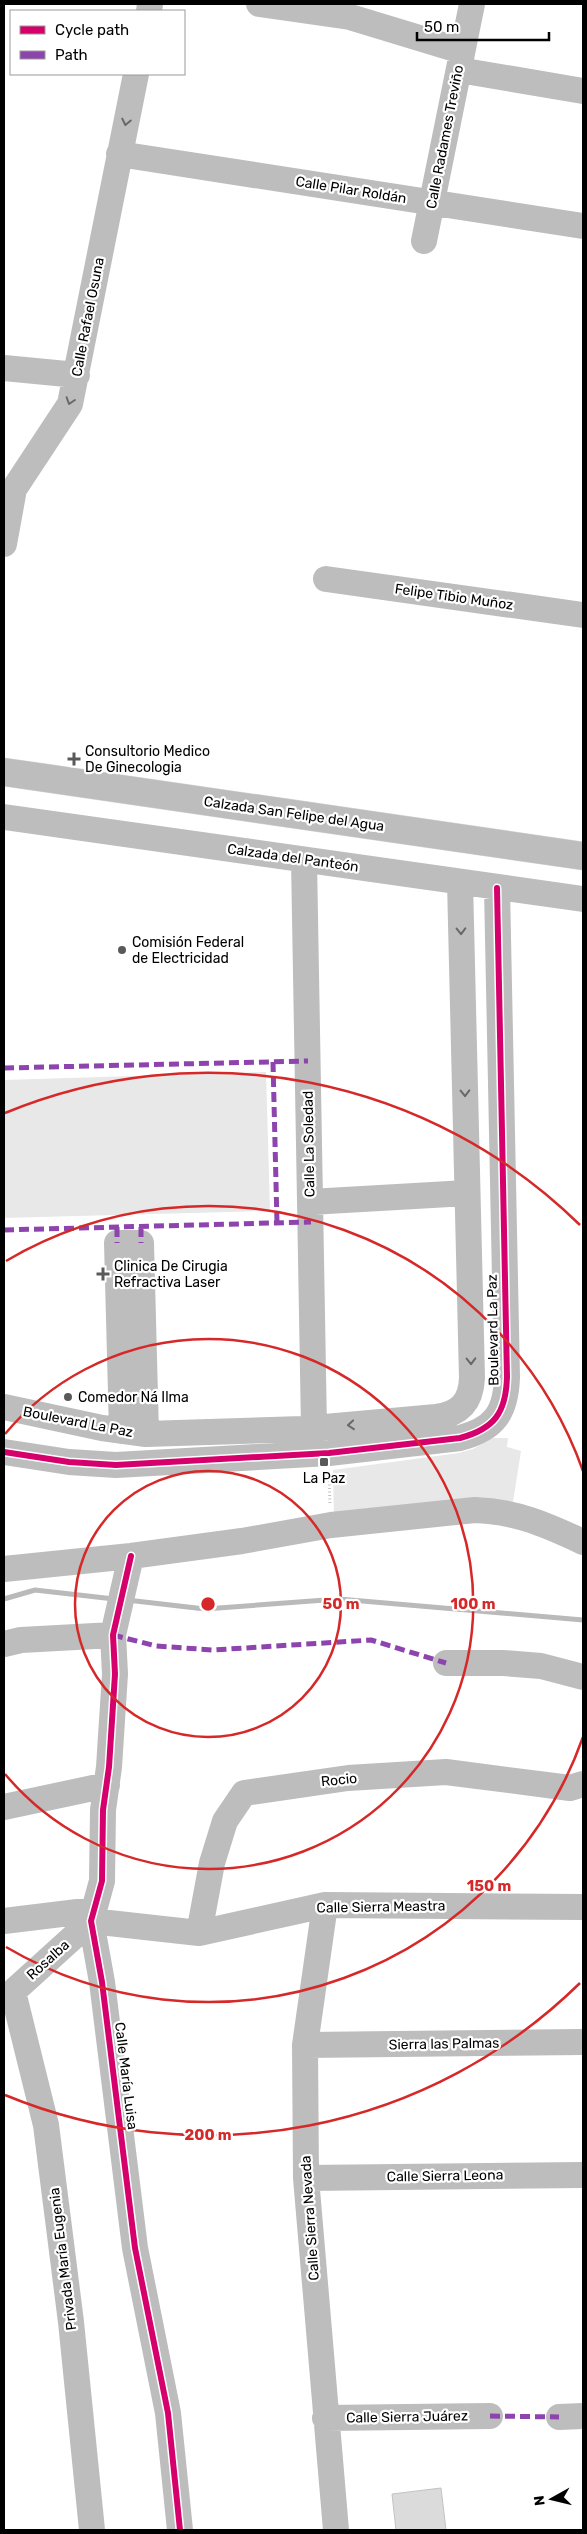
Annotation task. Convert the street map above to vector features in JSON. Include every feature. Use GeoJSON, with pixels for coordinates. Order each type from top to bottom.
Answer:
{"type":"FeatureCollection","features":[{"type":"Feature","properties":{"kind":"main road","name":"Calzada San Felipe del Agua"},"geometry":{"type":"LineString","coordinates":[[4,772],[583,856]]}},
{"type":"Feature","properties":{"kind":"street"},"geometry":{"type":"LineString","coordinates":[[259,4],[350,17],[460,60],[583,91]]}},
{"type":"Feature","properties":{"kind":"street","name":"Calle Radames Treviño"},"geometry":{"type":"LineString","coordinates":[[424,241],[472,4]]}},
{"type":"Feature","properties":{"kind":"street","name":"Calle Rafael Osuna"},"geometry":{"type":"LineString","coordinates":[[4,544],[14,489],[70,404],[136,75]]}},
{"type":"Feature","properties":{"kind":"street","name":"Calle Pilar Roldán"},"geometry":{"type":"LineString","coordinates":[[119,154],[583,226]]}},
{"type":"Feature","properties":{"kind":"street"},"geometry":{"type":"LineString","coordinates":[[4,368],[77,375]]}},
{"type":"Feature","properties":{"kind":"street","name":"Felipe Tibio Muñoz"},"geometry":{"type":"LineString","coordinates":[[326,579],[583,615]]}},
{"type":"Feature","properties":{"kind":"street","name":"Calzada del Panteón"},"geometry":{"type":"LineString","coordinates":[[4,817],[583,899]]}},
{"type":"Feature","properties":{"kind":"street","name":"Calle La Soledad"},"geometry":{"type":"LineString","coordinates":[[304,860],[314,1428]]}},
{"type":"Feature","properties":{"kind":"street","name":"Boulevard La Paz"},"geometry":{"type":"LineString","coordinates":[[4,1407],[134,1433],[314,1428],[436,1417],[455,1412],[469,1399],[471,1388],[470,1323],[460,882]]}},
{"type":"Feature","properties":{"kind":"street","name":"Boulevard La Paz"},"geometry":{"type":"LineString","coordinates":[[4,1452],[69,1462],[145,1464],[329,1453],[474,1434],[492,1424],[505,1400],[507,1377],[497,888]]}},
{"type":"Feature","properties":{"kind":"street"},"geometry":{"type":"LineString","coordinates":[[310,1202],[467,1193]]}},
{"type":"Feature","properties":{"kind":"street"},"geometry":{"type":"LineString","coordinates":[[141,1242],[134,1433],[117,1243],[141,1242]]}},
{"type":"Feature","properties":{"kind":"street"},"geometry":{"type":"LineString","coordinates":[[468,1248],[478,1261],[486,1264],[495,1260],[504,1244]]}},
{"type":"Feature","properties":{"kind":"street"},"geometry":{"type":"LineString","coordinates":[[470,1323],[477,1310],[487,1304],[497,1307],[506,1324]]}},
{"type":"Feature","properties":{"kind":"street"},"geometry":{"type":"LineString","coordinates":[[4,1569],[131,1556],[242,1541],[331,1525],[475,1510],[498,1511],[519,1515],[538,1521],[583,1542]]}},
{"type":"Feature","properties":{"kind":"street","name":"Calle María Luisa"},"geometry":{"type":"LineString","coordinates":[[131,1556],[114,1629],[115,1674],[107,1784],[103,1810],[102,1881],[93,1915],[135,2248],[168,2414],[180,2530]]}},
{"type":"Feature","properties":{"kind":"street"},"geometry":{"type":"LineString","coordinates":[[4,1644],[21,1640],[114,1629]]}},
{"type":"Feature","properties":{"kind":"street"},"geometry":{"type":"LineString","coordinates":[[446,1663],[503,1663],[541,1666],[583,1677]]}},
{"type":"Feature","properties":{"kind":"street","name":"Rocio"},"geometry":{"type":"LineString","coordinates":[[199,1933],[212,1863],[225,1821],[244,1793],[348,1778],[446,1772],[570,1788],[583,1784]]}},
{"type":"Feature","properties":{"kind":"street"},"geometry":{"type":"LineString","coordinates":[[4,1807],[107,1784]]}},
{"type":"Feature","properties":{"kind":"street","name":"Calle Sierra Meastra"},"geometry":{"type":"LineString","coordinates":[[4,1921],[93,1915],[199,1933],[324,1905],[583,1907]]}},
{"type":"Feature","properties":{"kind":"street","name":"Calle Sierra Nevada"},"geometry":{"type":"LineString","coordinates":[[324,1905],[305,2045],[306,2178],[336,2530]]}},
{"type":"Feature","properties":{"kind":"street","name":"Rosalba"},"geometry":{"type":"LineString","coordinates":[[8,1996],[93,1915]]}},
{"type":"Feature","properties":{"kind":"street","name":"Privada María Eugenia"},"geometry":{"type":"LineString","coordinates":[[8,1996],[46,2124],[73,2338],[92,2530]]}},
{"type":"Feature","properties":{"kind":"street","name":"Sierra las Palmas"},"geometry":{"type":"LineString","coordinates":[[305,2045],[583,2042]]}},
{"type":"Feature","properties":{"kind":"street","name":"Calle Sierra Leona"},"geometry":{"type":"LineString","coordinates":[[306,2178],[583,2175]]}},
{"type":"Feature","properties":{"kind":"street","name":"Calle Sierra Juárez"},"geometry":{"type":"LineString","coordinates":[[325,2418],[490,2416]]}},
{"type":"Feature","properties":{"kind":"path"},"geometry":{"type":"LineString","coordinates":[[329,1465],[330,1508]]}},
{"type":"Feature","properties":{"kind":"shaded area"},"geometry":{"type":"Polygon","coordinates":[[[266,1072],[270,1211],[4,1218],[4,1080],[266,1072]]]}},
{"type":"Feature","properties":{"kind":"shaded area"},"geometry":{"type":"Polygon","coordinates":[[[492,1438],[508,1438],[507,1447],[521,1451],[513,1502],[491,1501],[334,1519],[333,1470],[459,1453],[473,1449],[492,1438]]]}},
{"type":"Feature","properties":{"kind":"building"},"geometry":{"type":"Polygon","coordinates":[[[441,2488],[446,2530],[396,2530],[392,2494],[441,2488]]]}},
{"type":"Feature","properties":{"kind":"waterway"},"geometry":{"type":"LineString","coordinates":[[4,1599],[35,1590],[114,1599]]}},
{"type":"Feature","properties":{"kind":"waterway"},"geometry":{"type":"LineString","coordinates":[[127,1600],[205,1609],[339,1599],[583,1620]]}},
{"type":"Feature","properties":{"kind":"marked path"},"geometry":{"type":"LineString","coordinates":[[4,1068],[308,1061]]}},
{"type":"Feature","properties":{"kind":"marked path"},"geometry":{"type":"LineString","coordinates":[[273,1062],[277,1223]]}},
{"type":"Feature","properties":{"kind":"marked path"},"geometry":{"type":"LineString","coordinates":[[4,1230],[311,1222]]}},
{"type":"Feature","properties":{"kind":"marked path"},"geometry":{"type":"LineString","coordinates":[[117,1227],[117,1243]]}},
{"type":"Feature","properties":{"kind":"marked path"},"geometry":{"type":"LineString","coordinates":[[141,1227],[141,1243]]}},
{"type":"Feature","properties":{"kind":"marked path"},"geometry":{"type":"LineString","coordinates":[[113,1635],[156,1646],[213,1650],[371,1640],[446,1663]]}},
{"type":"Feature","properties":{"kind":"marked path"},"geometry":{"type":"LineString","coordinates":[[490,2416],[559,2417]]}},
{"type":"Feature","properties":{"kind":"cycle path"},"geometry":{"type":"LineString","coordinates":[[4,1452],[69,1462],[116,1465],[329,1453],[460,1438],[482,1430],[496,1418],[504,1400],[507,1377],[497,888]]}},
{"type":"Feature","properties":{"kind":"cycle path"},"geometry":{"type":"LineString","coordinates":[[131,1556],[113,1635],[115,1674],[109,1767],[103,1810],[102,1881],[91,1921],[102,1982],[135,2248],[168,2413],[180,2530]]}},
{"type":"Feature","properties":{"kind":"place","name":"Consultorio Medico De Ginecologia"},"geometry":{"type":"Point","coordinates":[74,759]}},
{"type":"Feature","properties":{"kind":"place","name":"Comisión Federal de Electricidad"},"geometry":{"type":"Point","coordinates":[122,950]}},
{"type":"Feature","properties":{"kind":"place","name":"Clinica De Cirugia Refractiva Laser"},"geometry":{"type":"Point","coordinates":[103,1274]}},
{"type":"Feature","properties":{"kind":"place","name":"Comedor Ná Ilma"},"geometry":{"type":"Point","coordinates":[68,1397]}},
{"type":"Feature","properties":{"kind":"place","name":"La Paz"},"geometry":{"type":"Point","coordinates":[324,1462]}}]}
